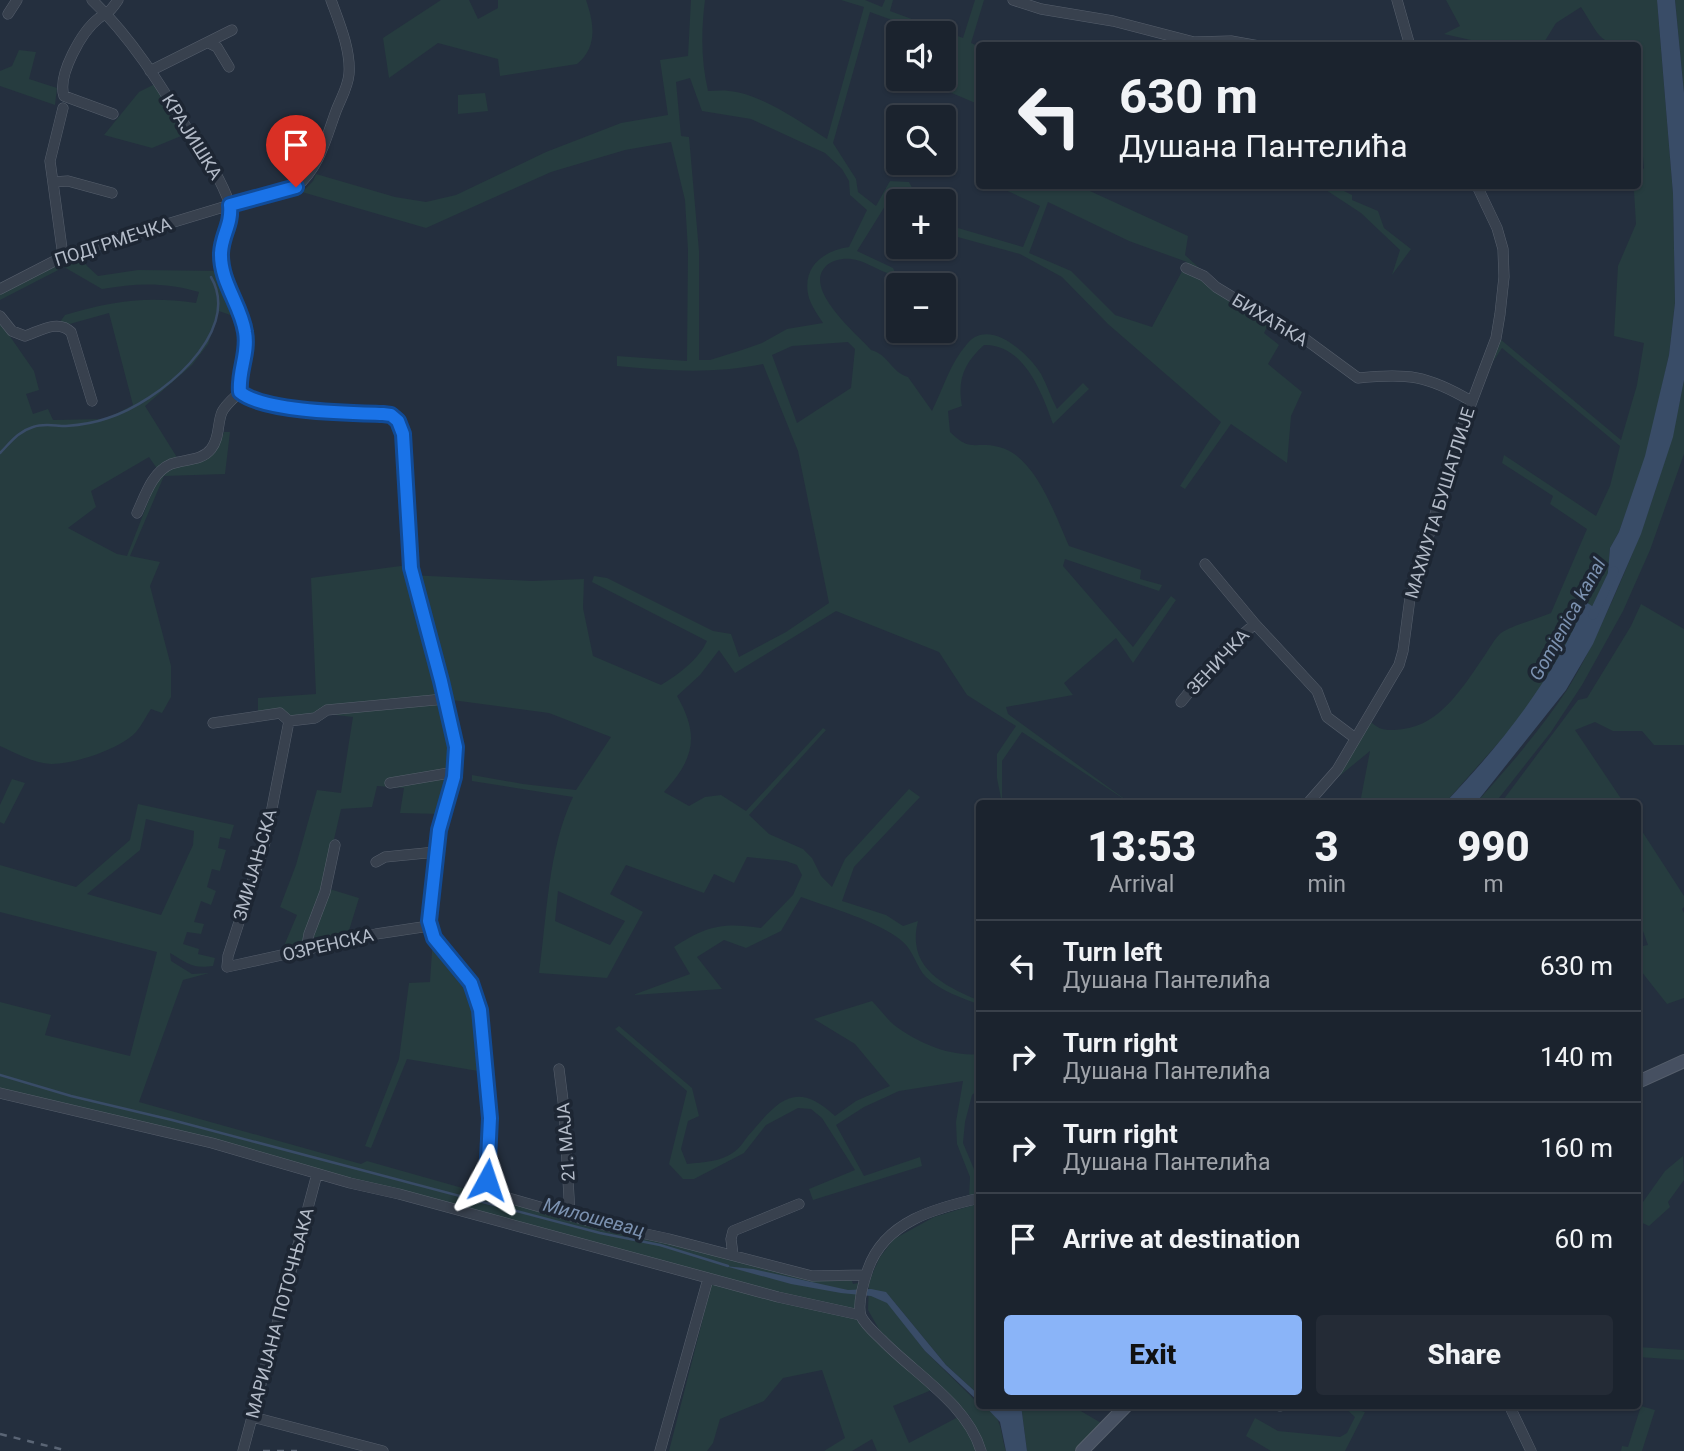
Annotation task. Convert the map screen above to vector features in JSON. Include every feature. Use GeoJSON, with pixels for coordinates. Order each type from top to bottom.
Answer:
{"type":"FeatureCollection","features":[{"type":"Feature","properties":{"kind":"main road"},"geometry":{"type":"LineString","coordinates":[[1641,1081],[1684,1061]]}},
{"type":"Feature","properties":{"kind":"main road"},"geometry":{"type":"LineString","coordinates":[[1086,1448],[1122,1409]]}},
{"type":"Feature","properties":{"kind":"street"},"geometry":{"type":"LineString","coordinates":[[8,14],[17,0]]}},
{"type":"Feature","properties":{"kind":"street","name":"КРАЈИШКА"},"geometry":{"type":"LineString","coordinates":[[92,0],[107,15],[150,71],[212,167],[230,205]]}},
{"type":"Feature","properties":{"kind":"street"},"geometry":{"type":"LineString","coordinates":[[113,114],[64,96],[62,79],[78,45],[118,0]]}},
{"type":"Feature","properties":{"kind":"street","name":"ПОДГРМЕЧКА"},"geometry":{"type":"LineString","coordinates":[[0,288],[63,256],[296,187],[303,181],[322,151],[349,74],[343,37],[331,0]]}},
{"type":"Feature","properties":{"kind":"street"},"geometry":{"type":"LineString","coordinates":[[1013,0],[1041,9],[1113,21],[1184,40],[1237,42]]}},
{"type":"Feature","properties":{"kind":"street"},"geometry":{"type":"LineString","coordinates":[[1397,0],[1409,42]]}},
{"type":"Feature","properties":{"kind":"street"},"geometry":{"type":"LineString","coordinates":[[150,71],[232,30]]}},
{"type":"Feature","properties":{"kind":"street"},"geometry":{"type":"LineString","coordinates":[[209,43],[217,47],[229,67]]}},
{"type":"Feature","properties":{"kind":"street"},"geometry":{"type":"LineString","coordinates":[[63,108],[50,162],[63,256]]}},
{"type":"Feature","properties":{"kind":"street"},"geometry":{"type":"LineString","coordinates":[[53,182],[68,181],[112,193]]}},
{"type":"Feature","properties":{"kind":"street","name":"МАХМУТА БУШАТЛИЈЕ"},"geometry":{"type":"LineString","coordinates":[[1311,800],[1337,770],[1399,665],[1410,598],[1457,441],[1496,338],[1504,278],[1503,249],[1497,228],[1478,189]]}},
{"type":"Feature","properties":{"kind":"street"},"geometry":{"type":"LineString","coordinates":[[137,513],[153,480],[163,470],[170,465],[201,457],[210,450],[217,438],[222,412],[240,392],[239,378],[244,362],[246,334],[226,282],[221,256],[231,219],[230,205]]}},
{"type":"Feature","properties":{"kind":"street","name":"БИХАЋКА"},"geometry":{"type":"LineString","coordinates":[[1186,268],[1204,276],[1216,287],[1244,304],[1290,328],[1357,379],[1402,374],[1424,378],[1471,401]]}},
{"type":"Feature","properties":{"kind":"street"},"geometry":{"type":"LineString","coordinates":[[0,316],[18,335],[25,337],[55,325],[66,327],[71,332],[92,401]]}},
{"type":"Feature","properties":{"kind":"street"},"geometry":{"type":"LineString","coordinates":[[240,392],[254,401],[329,412],[391,415],[398,421],[403,434],[411,568],[456,747],[455,772],[439,830],[429,926],[434,938],[471,983],[480,1010],[490,1118],[488,1185],[498,1195],[812,1276],[865,1279]]}},
{"type":"Feature","properties":{"kind":"street","name":"ЗЕНИЧКА"},"geometry":{"type":"LineString","coordinates":[[1205,565],[1317,691],[1326,717],[1355,738]]}},
{"type":"Feature","properties":{"kind":"street","name":"ЗЕНИЧКА"},"geometry":{"type":"LineString","coordinates":[[1181,702],[1223,651],[1255,624]]}},
{"type":"Feature","properties":{"kind":"street"},"geometry":{"type":"LineString","coordinates":[[212,723],[280,713],[289,721],[315,718],[327,710],[445,699]]}},
{"type":"Feature","properties":{"kind":"street","name":"ЗМИЈАЊСКА"},"geometry":{"type":"LineString","coordinates":[[227,967],[228,956],[266,839],[289,721]]}},
{"type":"Feature","properties":{"kind":"street"},"geometry":{"type":"LineString","coordinates":[[390,783],[455,772]]}},
{"type":"Feature","properties":{"kind":"street"},"geometry":{"type":"LineString","coordinates":[[306,951],[309,934],[325,892],[335,845]]}},
{"type":"Feature","properties":{"kind":"street"},"geometry":{"type":"LineString","coordinates":[[376,862],[384,857],[436,852]]}},
{"type":"Feature","properties":{"kind":"street","name":"ОЗРЕНСКА"},"geometry":{"type":"LineString","coordinates":[[227,967],[376,934],[429,926]]}},
{"type":"Feature","properties":{"kind":"street","name":"21. МАЈА"},"geometry":{"type":"LineString","coordinates":[[559,1069],[570,1215]]}},
{"type":"Feature","properties":{"kind":"street"},"geometry":{"type":"LineString","coordinates":[[0,1093],[212,1143],[317,1174],[708,1279],[831,1310],[860,1310]]}},
{"type":"Feature","properties":{"kind":"street","name":"МАРИЈАНА ПОТОЧЊАКА"},"geometry":{"type":"LineString","coordinates":[[243,1451],[317,1174]]}},
{"type":"Feature","properties":{"kind":"street"},"geometry":{"type":"LineString","coordinates":[[976,1199],[919,1215],[899,1228],[878,1249],[865,1279],[860,1310],[890,1348],[960,1414],[981,1451]]}},
{"type":"Feature","properties":{"kind":"street"},"geometry":{"type":"LineString","coordinates":[[733,1255],[733,1231],[799,1204]]}},
{"type":"Feature","properties":{"kind":"street"},"geometry":{"type":"LineString","coordinates":[[660,1451],[708,1279]]}},
{"type":"Feature","properties":{"kind":"street"},"geometry":{"type":"LineString","coordinates":[[1511,1409],[1531,1451]]}},
{"type":"Feature","properties":{"kind":"street"},"geometry":{"type":"LineString","coordinates":[[253,1417],[383,1451]]}},
{"type":"Feature","properties":{"kind":"green space"},"geometry":{"type":"Polygon","coordinates":[[[441,0],[469,0],[478,19],[498,8],[498,0],[586,0],[591,17],[591,42],[584,57],[577,64],[500,76],[498,59],[438,43],[389,78],[383,38],[441,0]]]}},
{"type":"Feature","properties":{"kind":"green space"},"geometry":{"type":"Polygon","coordinates":[[[691,0],[705,0],[702,46],[708,91],[729,91],[754,97],[827,139],[864,7],[841,0],[865,0],[882,7],[885,0],[893,0],[890,11],[917,21],[895,21],[870,12],[833,143],[856,179],[858,192],[876,206],[890,181],[909,182],[913,189],[886,189],[886,204],[857,251],[893,268],[895,273],[887,273],[856,260],[841,259],[826,266],[820,276],[821,287],[834,311],[871,350],[882,355],[898,372],[908,377],[932,411],[961,351],[976,337],[986,334],[1007,341],[1027,357],[1041,374],[1057,409],[1083,383],[1089,389],[1053,424],[1037,385],[1021,361],[998,347],[984,345],[971,358],[961,380],[962,406],[948,411],[950,432],[968,444],[999,447],[1012,452],[1023,461],[1042,488],[1069,546],[1141,570],[1140,579],[1162,585],[1159,591],[1065,559],[1063,566],[1133,647],[1171,596],[1176,600],[1133,663],[1116,638],[1064,683],[1073,695],[1006,707],[1008,714],[1126,800],[1022,732],[1002,761],[1001,800],[997,778],[997,754],[1016,726],[967,695],[939,652],[836,611],[735,673],[719,650],[700,675],[677,696],[689,723],[690,747],[682,769],[664,792],[689,806],[705,797],[721,795],[746,811],[823,728],[826,730],[749,815],[769,834],[803,849],[832,887],[845,859],[909,789],[920,797],[854,867],[842,901],[886,915],[903,926],[918,921],[916,937],[923,963],[941,981],[976,999],[976,1003],[932,982],[923,973],[906,945],[892,934],[854,916],[801,897],[781,931],[746,948],[724,940],[697,957],[722,989],[633,995],[690,974],[674,947],[715,927],[736,925],[761,928],[793,895],[802,875],[797,865],[786,861],[747,857],[734,883],[714,874],[704,893],[626,865],[610,894],[643,912],[607,978],[539,973],[553,861],[573,797],[472,781],[472,775],[576,790],[611,737],[549,713],[444,699],[449,718],[455,772],[441,814],[400,813],[404,788],[377,786],[372,807],[341,809],[323,887],[359,898],[347,937],[281,953],[297,915],[280,907],[296,865],[317,790],[341,793],[353,717],[327,714],[258,719],[258,698],[316,694],[311,578],[408,565],[409,575],[532,581],[584,579],[583,608],[593,656],[661,685],[687,666],[707,641],[592,582],[594,576],[607,578],[713,631],[731,634],[739,657],[786,632],[829,603],[798,451],[763,364],[690,371],[617,366],[617,356],[687,361],[688,250],[685,200],[671,142],[625,150],[551,172],[426,228],[302,192],[316,174],[395,197],[426,202],[456,195],[546,152],[621,123],[668,115],[660,60],[688,56],[691,0]],[[690,78],[676,82],[681,136],[689,137],[699,251],[699,360],[710,360],[762,343],[787,329],[823,323],[809,298],[807,287],[811,270],[830,252],[849,247],[867,210],[850,195],[849,181],[842,169],[825,153],[751,119],[702,111],[690,78]],[[848,342],[792,346],[772,355],[797,423],[851,388],[855,349],[848,342]],[[558,891],[555,921],[610,945],[625,921],[558,891]]]}},
{"type":"Feature","properties":{"kind":"green space"},"geometry":{"type":"Polygon","coordinates":[[[975,0],[984,0],[971,43],[976,45],[976,103],[947,91],[956,91],[956,35],[963,38],[975,0]]]}},
{"type":"Feature","properties":{"kind":"green space"},"geometry":{"type":"Polygon","coordinates":[[[1446,0],[1657,0],[1673,194],[1675,303],[1669,355],[1647,454],[1619,532],[1610,548],[1606,595],[1595,608],[1590,605],[1560,658],[1516,723],[1448,800],[1361,800],[1370,751],[1337,778],[1369,720],[1384,729],[1403,729],[1417,726],[1440,711],[1460,690],[1501,633],[1551,613],[1587,529],[1550,504],[1553,496],[1502,463],[1504,455],[1596,516],[1610,486],[1620,446],[1502,348],[1488,369],[1500,339],[1621,440],[1637,385],[1644,343],[1614,336],[1618,266],[1636,224],[1634,191],[1621,189],[1641,189],[1641,172],[1644,168],[1641,136],[1641,42],[1610,42],[1602,38],[1581,7],[1556,23],[1544,42],[1480,42],[1444,34],[1460,26],[1446,0]]]}},
{"type":"Feature","properties":{"kind":"green space"},"geometry":{"type":"Polygon","coordinates":[[[1675,0],[1684,0],[1684,93],[1675,0]]]}},
{"type":"Feature","properties":{"kind":"green space"},"geometry":{"type":"Polygon","coordinates":[[[19,50],[36,52],[29,79],[57,88],[55,105],[0,86],[0,71],[12,66],[19,50]]]}},
{"type":"Feature","properties":{"kind":"green space"},"geometry":{"type":"Polygon","coordinates":[[[155,84],[186,134],[152,148],[104,135],[139,92],[155,84]]]}},
{"type":"Feature","properties":{"kind":"green space"},"geometry":{"type":"Polygon","coordinates":[[[485,93],[488,111],[458,114],[458,95],[485,93]]]}},
{"type":"Feature","properties":{"kind":"green space"},"geometry":{"type":"Polygon","coordinates":[[[1003,189],[1086,189],[1188,236],[1185,255],[1232,298],[1271,319],[1264,333],[1279,345],[1268,364],[1302,392],[1291,416],[1287,463],[1231,424],[1185,489],[1180,486],[1221,422],[1108,324],[1062,277],[1020,254],[956,237],[956,227],[1023,247],[1040,206],[1003,189]],[[1048,202],[1029,253],[1071,271],[1115,315],[1152,327],[1187,262],[1129,241],[1048,202]]]}},
{"type":"Feature","properties":{"kind":"green space"},"geometry":{"type":"Polygon","coordinates":[[[1325,189],[1340,189],[1352,195],[1352,200],[1378,211],[1384,228],[1411,249],[1392,275],[1400,250],[1361,213],[1325,189]]]}},
{"type":"Feature","properties":{"kind":"green space"},"geometry":{"type":"Polygon","coordinates":[[[79,253],[87,266],[98,276],[138,270],[220,271],[236,317],[219,311],[208,344],[192,365],[145,406],[178,459],[158,470],[149,457],[91,491],[96,507],[68,528],[117,554],[127,556],[159,474],[169,468],[205,458],[219,445],[224,432],[230,432],[225,474],[164,476],[130,556],[160,562],[150,586],[171,666],[171,697],[162,713],[151,709],[136,732],[119,744],[84,758],[51,764],[31,760],[0,746],[0,322],[34,371],[39,390],[26,394],[33,414],[48,409],[53,420],[106,419],[133,405],[109,313],[66,325],[60,322],[65,315],[130,301],[196,303],[199,292],[151,284],[102,289],[64,267],[0,300],[0,292],[79,253]]]}},
{"type":"Feature","properties":{"kind":"green space"},"geometry":{"type":"Polygon","coordinates":[[[1684,380],[1684,454],[1650,550],[1623,611],[1582,685],[1551,732],[1497,800],[1479,800],[1546,720],[1580,668],[1625,572],[1646,519],[1671,437],[1684,380]]]}},
{"type":"Feature","properties":{"kind":"green space"},"geometry":{"type":"Polygon","coordinates":[[[1641,604],[1684,629],[1684,745],[1654,745],[1642,731],[1613,731],[1595,722],[1575,730],[1622,800],[1503,800],[1578,700],[1587,698],[1631,626],[1641,604]]]}},
{"type":"Feature","properties":{"kind":"green space"},"geometry":{"type":"Polygon","coordinates":[[[12,779],[25,783],[4,824],[0,822],[0,805],[12,779]]]}},
{"type":"Feature","properties":{"kind":"green space"},"geometry":{"type":"Polygon","coordinates":[[[138,804],[234,825],[230,839],[220,837],[218,848],[226,850],[220,871],[212,869],[207,887],[216,891],[211,905],[201,901],[194,922],[204,924],[201,934],[187,932],[183,944],[199,949],[198,954],[215,958],[213,966],[194,966],[170,953],[171,961],[192,974],[209,973],[183,980],[139,1102],[361,1164],[367,1161],[512,1202],[820,1280],[851,1278],[853,1284],[864,1282],[860,1308],[851,1312],[0,1089],[0,1002],[51,1015],[45,1035],[130,1056],[157,952],[0,912],[0,865],[76,887],[130,840],[138,804]],[[146,819],[140,850],[87,894],[161,915],[193,845],[194,831],[146,819]]]}},
{"type":"Feature","properties":{"kind":"green space"},"geometry":{"type":"Polygon","coordinates":[[[1641,830],[1684,896],[1684,998],[1667,1004],[1641,971],[1641,946],[1648,945],[1641,925],[1641,830]]]}},
{"type":"Feature","properties":{"kind":"green space"},"geometry":{"type":"Polygon","coordinates":[[[433,937],[473,992],[484,1072],[407,1059],[371,1148],[365,1146],[399,1059],[409,983],[430,982],[433,937]]]}},
{"type":"Feature","properties":{"kind":"green space"},"geometry":{"type":"Polygon","coordinates":[[[872,1001],[894,1025],[913,1038],[946,1051],[976,1054],[976,1092],[972,1095],[965,1122],[963,1143],[976,1174],[976,1197],[969,1199],[970,1177],[957,1144],[956,1122],[963,1081],[899,1091],[864,1107],[836,1125],[864,1176],[920,1157],[922,1166],[813,1200],[809,1189],[855,1170],[822,1118],[811,1109],[798,1108],[766,1125],[744,1153],[694,1179],[683,1179],[669,1164],[687,1091],[615,1029],[619,1026],[692,1088],[699,1116],[688,1121],[681,1149],[687,1164],[718,1160],[734,1152],[769,1113],[788,1099],[809,1099],[835,1116],[856,1101],[890,1086],[855,1044],[814,1019],[872,1001]]]}},
{"type":"Feature","properties":{"kind":"green space"},"geometry":{"type":"Polygon","coordinates":[[[1683,1156],[1684,1180],[1668,1202],[1670,1207],[1649,1226],[1641,1222],[1641,1205],[1665,1171],[1683,1156]]]}},
{"type":"Feature","properties":{"kind":"green space"},"geometry":{"type":"Polygon","coordinates":[[[976,1204],[976,1392],[946,1365],[890,1297],[892,1307],[925,1351],[976,1401],[976,1409],[988,1409],[997,1418],[1006,1451],[987,1451],[969,1415],[880,1331],[868,1310],[869,1283],[880,1257],[894,1239],[934,1217],[976,1204]]]}},
{"type":"Feature","properties":{"kind":"green space"},"geometry":{"type":"Polygon","coordinates":[[[712,1283],[856,1318],[934,1389],[893,1406],[909,1443],[960,1416],[981,1451],[877,1451],[872,1439],[852,1451],[824,1451],[845,1438],[822,1370],[783,1378],[764,1401],[720,1419],[713,1443],[707,1451],[669,1451],[712,1283]]]}},
{"type":"Feature","properties":{"kind":"green space"},"geometry":{"type":"Polygon","coordinates":[[[1641,1347],[1684,1350],[1684,1360],[1641,1357],[1641,1347]]]}},
{"type":"Feature","properties":{"kind":"green space"},"geometry":{"type":"Polygon","coordinates":[[[1641,1406],[1655,1410],[1642,1451],[1621,1451],[1622,1446],[1628,1447],[1641,1406]]]}},
{"type":"Feature","properties":{"kind":"green space"},"geometry":{"type":"Polygon","coordinates":[[[1022,1409],[1079,1409],[1103,1424],[1076,1451],[1027,1451],[1022,1409]]]}},
{"type":"Feature","properties":{"kind":"green space"},"geometry":{"type":"Polygon","coordinates":[[[1346,1409],[1365,1412],[1345,1451],[1271,1451],[1246,1436],[1255,1418],[1278,1431],[1340,1437],[1347,1433],[1355,1417],[1346,1409]]]}},
{"type":"Feature","properties":{"kind":"water"},"geometry":{"type":"Polygon","coordinates":[[[1657,0],[1675,0],[1684,93],[1684,380],[1673,437],[1641,534],[1593,644],[1566,690],[1478,800],[1448,800],[1487,757],[1525,708],[1558,657],[1586,602],[1595,608],[1606,595],[1610,548],[1619,532],[1645,456],[1669,355],[1675,303],[1673,194],[1657,0]]]}},
{"type":"Feature","properties":{"kind":"water"},"geometry":{"type":"Polygon","coordinates":[[[725,1266],[753,1269],[848,1290],[871,1289],[886,1292],[946,1365],[976,1392],[976,1399],[925,1351],[887,1303],[871,1296],[791,1284],[725,1266]]]}},
{"type":"Feature","properties":{"kind":"water"},"geometry":{"type":"Polygon","coordinates":[[[988,1409],[1022,1409],[1027,1451],[1006,1451],[1000,1422],[988,1409]]]}},
{"type":"Feature","properties":{"kind":"waterway"},"geometry":{"type":"LineString","coordinates":[[0,453],[27,429],[41,425],[71,426],[103,420],[128,410],[170,382],[206,343],[216,321],[218,299],[211,277]]}},
{"type":"Feature","properties":{"kind":"waterway","name":"Gomjenica kanal"},"geometry":{"type":"LineString","coordinates":[[1593,615],[1614,571]]}},
{"type":"Feature","properties":{"kind":"waterway","name":"Милошевац"},"geometry":{"type":"LineString","coordinates":[[0,1075],[71,1096],[600,1233],[660,1245],[728,1266]]}},
{"type":"Feature","properties":{"kind":"railway"},"geometry":{"type":"LineString","coordinates":[[0,1434],[68,1451]]}},
{"type":"Feature","properties":{"kind":"railway"},"geometry":{"type":"LineString","coordinates":[[263,1451],[297,1451]]}},
{"type":"Feature","properties":{"kind":"route"},"geometry":{"type":"LineString","coordinates":[[296,187],[230,205],[231,219],[221,256],[226,282],[246,334],[247,344],[239,378],[240,392],[254,401],[267,403],[349,414],[391,415],[401,427],[405,450],[411,568],[456,747],[454,777],[439,830],[430,930],[461,969],[477,995],[489,1087],[490,1146],[487,1180]]}}]}
